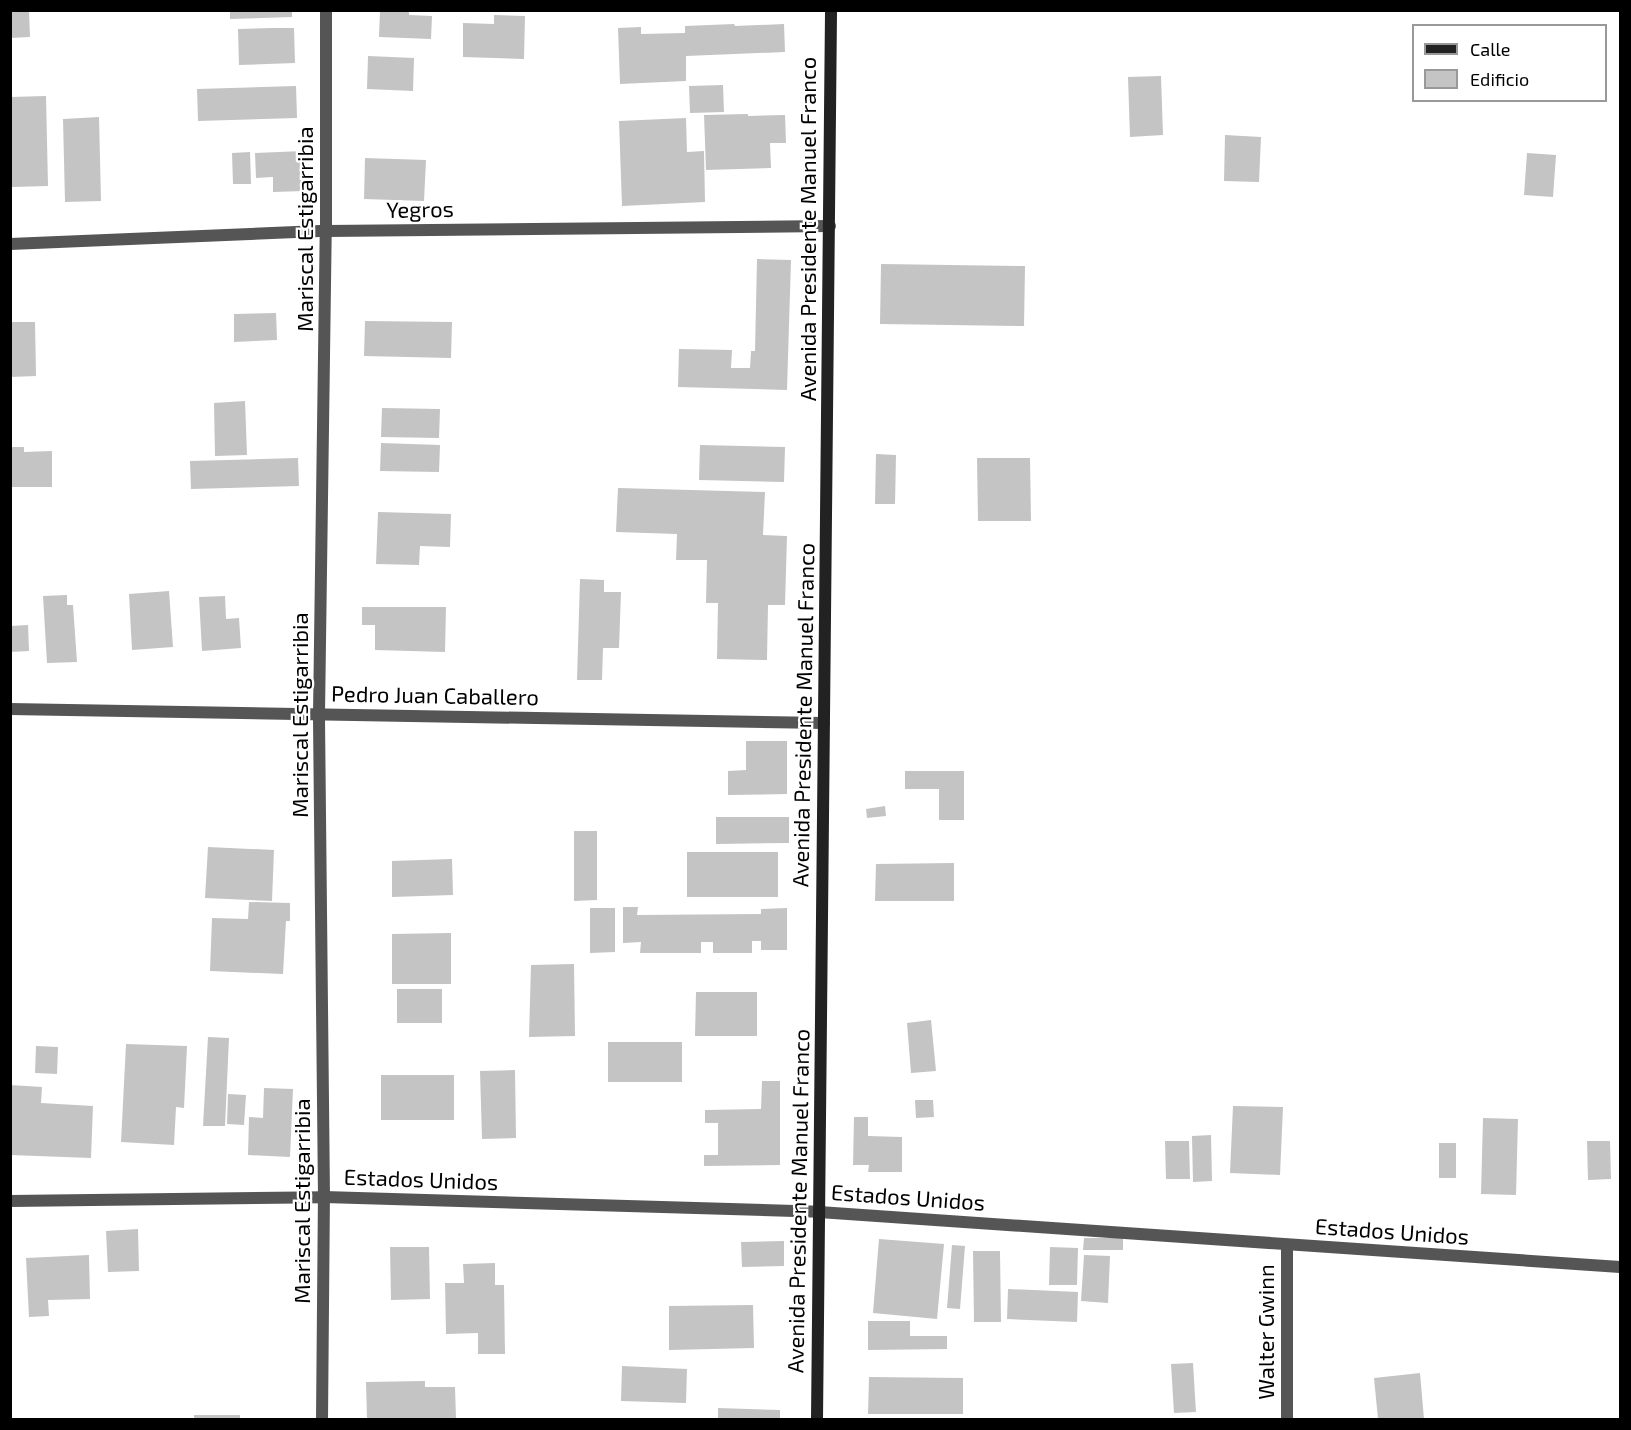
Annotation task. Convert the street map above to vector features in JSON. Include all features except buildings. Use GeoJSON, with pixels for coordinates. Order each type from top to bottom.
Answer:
{"type":"FeatureCollection","features":[{"type":"Feature","properties":{"kind":"main road","name":"Avenida Presidente Manuel Franco"},"geometry":{"type":"LineString","coordinates":[[817,1419],[831,10]]}},
{"type":"Feature","properties":{"kind":"street","name":"Mariscal Estigarribia"},"geometry":{"type":"LineString","coordinates":[[322,1419],[324,1197],[319,714],[326,231],[326,10]]}},
{"type":"Feature","properties":{"kind":"street","name":"Yegros"},"geometry":{"type":"LineString","coordinates":[[10,244],[326,231],[830,226]]}},
{"type":"Feature","properties":{"kind":"street","name":"Pedro Juan Caballero"},"geometry":{"type":"LineString","coordinates":[[10,709],[824,723]]}},
{"type":"Feature","properties":{"kind":"street","name":"Estados Unidos"},"geometry":{"type":"LineString","coordinates":[[10,1201],[324,1197],[819,1212],[1620,1268]]}},
{"type":"Feature","properties":{"kind":"street","name":"Walter Gwinn"},"geometry":{"type":"LineString","coordinates":[[1287,1245],[1287,1419]]}}]}
